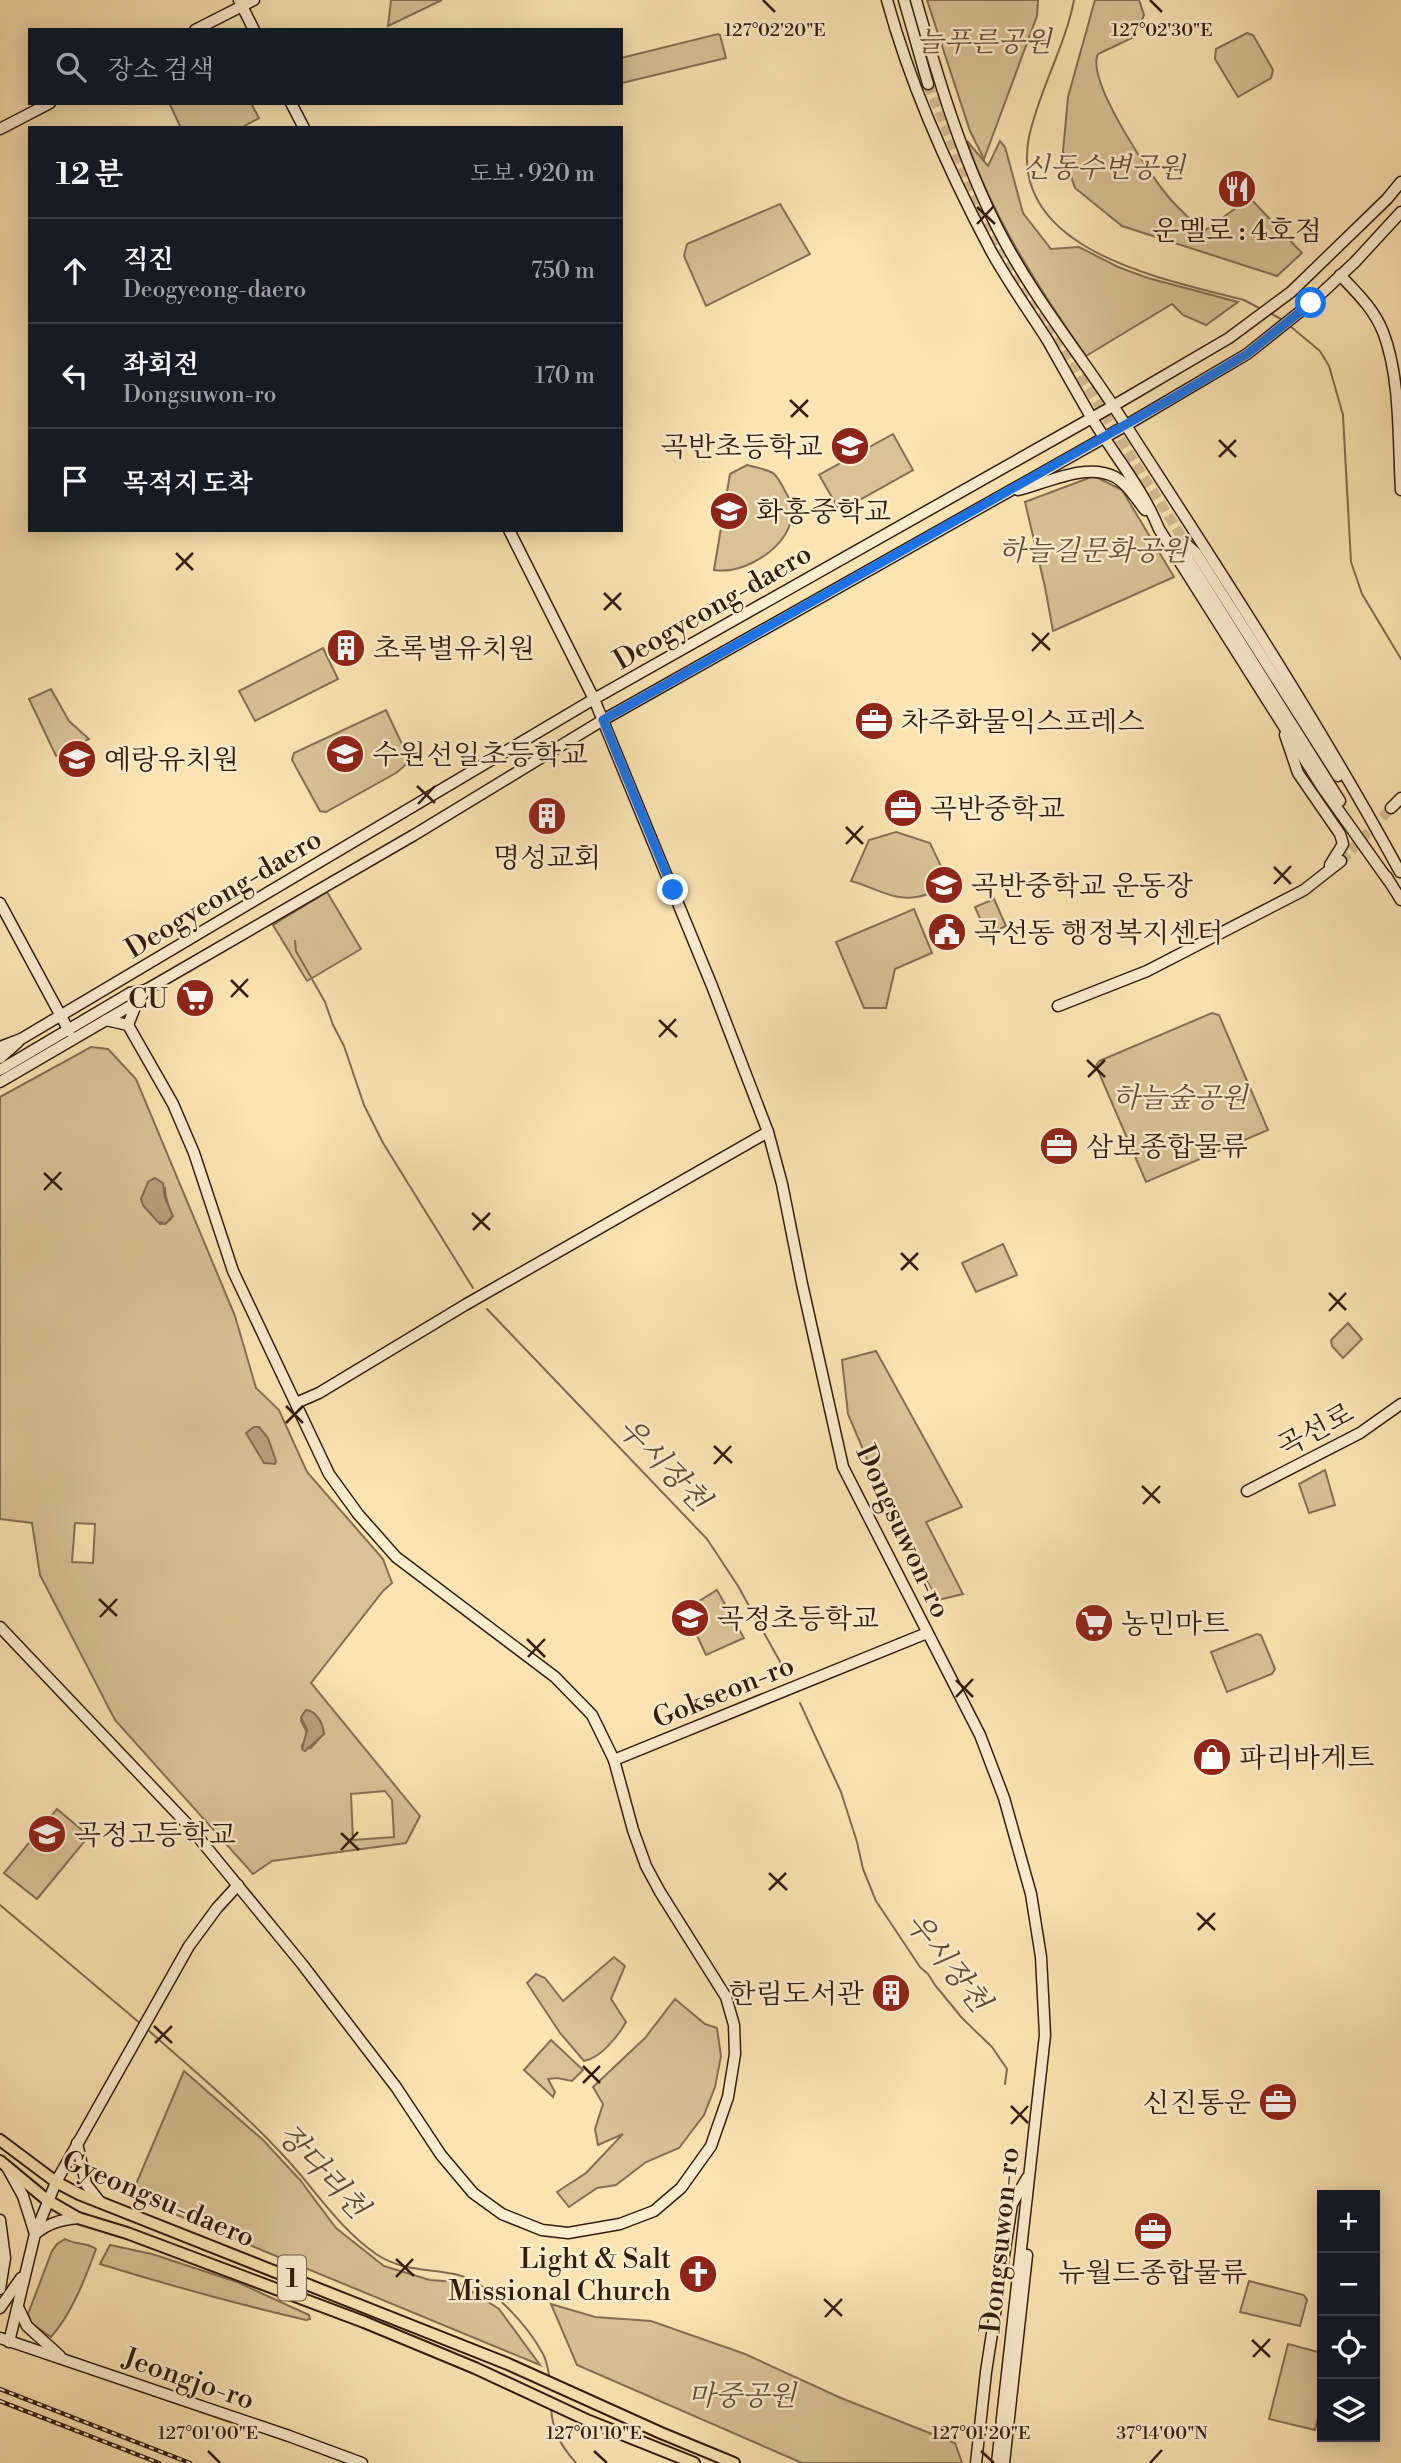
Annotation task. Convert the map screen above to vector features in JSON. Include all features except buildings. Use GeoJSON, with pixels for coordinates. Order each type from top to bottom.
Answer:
{"type":"FeatureCollection","features":[{"type":"Feature","properties":{"kind":"main road"},"geometry":{"type":"LineString","coordinates":[[198,28],[240,3],[254,0]]}},
{"type":"Feature","properties":{"kind":"main road"},"geometry":{"type":"LineString","coordinates":[[887,0],[926,119],[993,253],[1092,418],[1129,472],[1159,529]]}},
{"type":"Feature","properties":{"kind":"main road"},"geometry":{"type":"LineString","coordinates":[[904,0],[928,84]]}},
{"type":"Feature","properties":{"kind":"main road"},"geometry":{"type":"LineString","coordinates":[[916,0],[966,159],[999,231],[1045,307],[1113,406],[1289,685],[1366,810],[1401,873]]}},
{"type":"Feature","properties":{"kind":"main road"},"geometry":{"type":"LineString","coordinates":[[240,3],[253,28]]}},
{"type":"Feature","properties":{"kind":"main road"},"geometry":{"type":"LineString","coordinates":[[0,129],[46,105]]}},
{"type":"Feature","properties":{"kind":"main road"},"geometry":{"type":"LineString","coordinates":[[292,105],[303,126]]}},
{"type":"Feature","properties":{"kind":"main road","name":"Deogyeong-daero"},"geometry":{"type":"LineString","coordinates":[[0,1058],[21,1039],[60,1015],[594,699],[1246,328],[1292,292],[1401,183]]}},
{"type":"Feature","properties":{"kind":"main road","name":"Deogyeong-daero"},"geometry":{"type":"LineString","coordinates":[[0,1070],[130,993],[146,990],[414,835],[603,720],[1125,426],[1247,354],[1311,303],[1401,212]]}},
{"type":"Feature","properties":{"kind":"main road"},"geometry":{"type":"LineString","coordinates":[[1340,275],[1368,305],[1383,332],[1393,370],[1401,490]]}},
{"type":"Feature","properties":{"kind":"main road"},"geometry":{"type":"LineString","coordinates":[[1004,493],[1095,471],[1116,478],[1125,485],[1159,529],[1322,787],[1388,880]]}},
{"type":"Feature","properties":{"kind":"main road","name":"Dongsuwon-ro"},"geometry":{"type":"LineString","coordinates":[[510,532],[594,699],[712,986],[768,1132],[782,1184],[843,1467],[980,1735],[1004,1798],[1031,1894],[1041,1957],[1045,2035],[997,2463]]}},
{"type":"Feature","properties":{"kind":"main road"},"geometry":{"type":"LineString","coordinates":[[1401,873],[1196,553],[1186,544],[1188,559],[1401,900]]}},
{"type":"Feature","properties":{"kind":"main road"},"geometry":{"type":"LineString","coordinates":[[1279,718],[1298,773],[1340,834],[1343,844],[1339,854],[1322,876]]}},
{"type":"Feature","properties":{"kind":"main road"},"geometry":{"type":"LineString","coordinates":[[1391,808],[1401,798]]}},
{"type":"Feature","properties":{"kind":"main road"},"geometry":{"type":"LineString","coordinates":[[1058,1006],[1147,971],[1304,890],[1341,861]]}},
{"type":"Feature","properties":{"kind":"main road"},"geometry":{"type":"LineString","coordinates":[[0,903],[69,1031]]}},
{"type":"Feature","properties":{"kind":"main road","name":"Deogyeong-daero"},"geometry":{"type":"LineString","coordinates":[[0,1082],[136,1002],[146,990]]}},
{"type":"Feature","properties":{"kind":"main road"},"geometry":{"type":"LineString","coordinates":[[128,1025],[136,1002]]}},
{"type":"Feature","properties":{"kind":"main road"},"geometry":{"type":"LineString","coordinates":[[0,1627],[189,1826],[239,1885],[380,2066],[441,2155],[473,2193],[502,2214],[542,2230],[569,2233],[620,2224],[654,2211],[681,2188],[711,2146],[728,2097],[735,2054],[734,2025],[726,1997],[646,1866],[614,1760],[592,1715],[555,1677],[396,1558],[358,1514],[329,1474],[233,1271],[194,1153],[173,1104],[128,1025],[106,1020]]}},
{"type":"Feature","properties":{"kind":"main road","name":"Deogyeong-daero"},"geometry":{"type":"LineString","coordinates":[[0,1046],[21,1039]]}},
{"type":"Feature","properties":{"kind":"main road"},"geometry":{"type":"LineString","coordinates":[[296,1403],[319,1393],[493,1288],[768,1132]]}},
{"type":"Feature","properties":{"kind":"main road","name":"곡선로"},"geometry":{"type":"LineString","coordinates":[[1247,1491],[1360,1433],[1401,1404]]}},
{"type":"Feature","properties":{"kind":"main road","name":"Gokseon-ro"},"geometry":{"type":"LineString","coordinates":[[614,1760],[927,1633]]}},
{"type":"Feature","properties":{"kind":"main road"},"geometry":{"type":"LineString","coordinates":[[5,2340],[18,2306],[35,2234],[56,2182],[189,1946],[217,1908],[239,1885]]}},
{"type":"Feature","properties":{"kind":"main road","name":"Gyeongsu-daero"},"geometry":{"type":"LineString","coordinates":[[0,2140],[56,2182],[100,2203],[528,2373],[734,2463]]}},
{"type":"Feature","properties":{"kind":"main road"},"geometry":{"type":"LineString","coordinates":[[77,2143],[86,2184],[100,2203]]}},
{"type":"Feature","properties":{"kind":"main road"},"geometry":{"type":"LineString","coordinates":[[3,2164],[23,2196],[35,2234]]}},
{"type":"Feature","properties":{"kind":"main road","name":"Gyeongsu-daero"},"geometry":{"type":"LineString","coordinates":[[3,2164],[47,2200],[78,2218],[127,2233],[352,2318],[475,2368],[589,2421],[694,2463]]}},
{"type":"Feature","properties":{"kind":"main road"},"geometry":{"type":"LineString","coordinates":[[976,2463],[986,2372],[1012,2204],[1030,2171]]}},
{"type":"Feature","properties":{"kind":"main road"},"geometry":{"type":"LineString","coordinates":[[1004,2463],[1028,2247],[1030,2171]]}},
{"type":"Feature","properties":{"kind":"main road"},"geometry":{"type":"LineString","coordinates":[[35,2234],[46,2225],[59,2220],[78,2218]]}},
{"type":"Feature","properties":{"kind":"main road"},"geometry":{"type":"LineString","coordinates":[[0,2220],[5,2258],[0,2289]]}},
{"type":"Feature","properties":{"kind":"main road"},"geometry":{"type":"LineString","coordinates":[[0,2308],[26,2272]]}},
{"type":"Feature","properties":{"kind":"main road"},"geometry":{"type":"LineString","coordinates":[[18,2306],[27,2326],[65,2361]]}},
{"type":"Feature","properties":{"kind":"main road","name":"Jeongjo-ro"},"geometry":{"type":"LineString","coordinates":[[5,2340],[362,2463]]}},
{"type":"Feature","properties":{"kind":"green space"},"geometry":{"type":"Polygon","coordinates":[[[391,0],[442,0],[388,26],[391,0]]]}},
{"type":"Feature","properties":{"kind":"green space","name":"늘푸른공원"},"geometry":{"type":"Polygon","coordinates":[[[927,0],[1038,0],[1037,16],[984,159],[970,131],[927,0]]]}},
{"type":"Feature","properties":{"kind":"green space","name":"신동수변공원"},"geometry":{"type":"Polygon","coordinates":[[[1095,0],[1139,0],[1144,15],[1134,37],[1098,54],[1097,67],[1101,85],[1137,152],[1172,201],[1204,231],[1250,198],[1302,253],[1277,276],[1122,226],[1075,188],[1063,152],[1068,97],[1095,0]]]}},
{"type":"Feature","properties":{"kind":"green space"},"geometry":{"type":"Polygon","coordinates":[[[1247,33],[1253,35],[1273,70],[1271,78],[1238,97],[1215,59],[1216,49],[1247,33]]]}},
{"type":"Feature","properties":{"kind":"green space"},"geometry":{"type":"Polygon","coordinates":[[[718,34],[726,58],[623,83],[623,58],[718,34]]]}},
{"type":"Feature","properties":{"kind":"green space"},"geometry":{"type":"Polygon","coordinates":[[[170,105],[252,105],[259,118],[245,126],[180,126],[170,105]]]}},
{"type":"Feature","properties":{"kind":"green space"},"geometry":{"type":"Polygon","coordinates":[[[967,141],[988,166],[1000,141],[1005,147],[1023,213],[1051,249],[1079,247],[1118,267],[1148,278],[1238,302],[1206,325],[1183,315],[1172,304],[1086,356],[1003,225],[967,141]]]}},
{"type":"Feature","properties":{"kind":"green space"},"geometry":{"type":"Polygon","coordinates":[[[780,204],[810,254],[706,306],[684,256],[687,244],[780,204]]]}},
{"type":"Feature","properties":{"kind":"green space"},"geometry":{"type":"Polygon","coordinates":[[[893,434],[913,470],[840,511],[819,475],[893,434]]]}},
{"type":"Feature","properties":{"kind":"green space"},"geometry":{"type":"Polygon","coordinates":[[[747,465],[773,473],[777,477],[791,506],[791,521],[774,548],[760,558],[745,566],[714,570],[730,474],[747,465]]]}},
{"type":"Feature","properties":{"kind":"green space","name":"하늘길문화공원"},"geometry":{"type":"Polygon","coordinates":[[[1094,476],[1122,490],[1174,577],[1053,631],[1025,502],[1094,476]]]}},
{"type":"Feature","properties":{"kind":"green space"},"geometry":{"type":"Polygon","coordinates":[[[323,648],[338,679],[255,721],[239,691],[323,648]]]}},
{"type":"Feature","properties":{"kind":"green space"},"geometry":{"type":"Polygon","coordinates":[[[51,689],[69,721],[89,739],[56,756],[29,699],[51,689]]]}},
{"type":"Feature","properties":{"kind":"green space"},"geometry":{"type":"Polygon","coordinates":[[[386,710],[410,761],[396,773],[326,812],[320,811],[292,760],[294,753],[386,710]]]}},
{"type":"Feature","properties":{"kind":"green space"},"geometry":{"type":"Polygon","coordinates":[[[896,832],[930,843],[949,883],[928,894],[907,898],[889,895],[851,881],[869,840],[896,832]]]}},
{"type":"Feature","properties":{"kind":"green space"},"geometry":{"type":"Polygon","coordinates":[[[327,892],[361,949],[307,981],[273,925],[327,892]]]}},
{"type":"Feature","properties":{"kind":"green space"},"geometry":{"type":"Polygon","coordinates":[[[994,899],[1006,926],[987,935],[975,907],[994,899]]]}},
{"type":"Feature","properties":{"kind":"green space"},"geometry":{"type":"Polygon","coordinates":[[[914,909],[932,953],[895,969],[886,1008],[864,1008],[836,942],[914,909]]]}},
{"type":"Feature","properties":{"kind":"green space","name":"하늘숲공원"},"geometry":{"type":"Polygon","coordinates":[[[1212,1013],[1219,1015],[1268,1130],[1146,1182],[1096,1066],[1099,1061],[1212,1013]]]}},
{"type":"Feature","properties":{"kind":"green space"},"geometry":{"type":"Polygon","coordinates":[[[91,1047],[108,1049],[136,1079],[235,1316],[256,1388],[279,1410],[307,1472],[383,1559],[392,1583],[311,1683],[420,1816],[406,1843],[272,1861],[253,1874],[115,1720],[40,1575],[32,1523],[0,1519],[0,1097],[91,1047]],[[165,1188],[143,1205],[160,1224],[171,1219],[165,1188]],[[75,1523],[72,1562],[93,1563],[95,1524],[75,1523]],[[306,1710],[301,1721],[308,1734],[302,1746],[311,1748],[324,1733],[314,1713],[306,1710]],[[385,1791],[351,1794],[353,1840],[394,1837],[392,1800],[385,1791]]]}},
{"type":"Feature","properties":{"kind":"green space"},"geometry":{"type":"Polygon","coordinates":[[[1003,1244],[1017,1275],[976,1292],[962,1263],[1003,1244]]]}},
{"type":"Feature","properties":{"kind":"green space"},"geometry":{"type":"Polygon","coordinates":[[[1348,1323],[1362,1339],[1343,1358],[1332,1346],[1331,1340],[1348,1323]]]}},
{"type":"Feature","properties":{"kind":"green space"},"geometry":{"type":"Polygon","coordinates":[[[876,1351],[962,1507],[926,1522],[963,1594],[938,1600],[899,1535],[848,1414],[842,1360],[876,1351]]]}},
{"type":"Feature","properties":{"kind":"green space"},"geometry":{"type":"Polygon","coordinates":[[[1325,1470],[1335,1505],[1309,1513],[1299,1484],[1325,1470]]]}},
{"type":"Feature","properties":{"kind":"green space"},"geometry":{"type":"Polygon","coordinates":[[[717,1590],[744,1638],[706,1655],[685,1610],[717,1590]]]}},
{"type":"Feature","properties":{"kind":"green space"},"geometry":{"type":"Polygon","coordinates":[[[1257,1634],[1261,1635],[1275,1669],[1272,1674],[1227,1692],[1211,1652],[1257,1634]]]}},
{"type":"Feature","properties":{"kind":"green space"},"geometry":{"type":"Polygon","coordinates":[[[57,1809],[89,1836],[37,1899],[4,1873],[57,1809]]]}},
{"type":"Feature","properties":{"kind":"green space"},"geometry":{"type":"Polygon","coordinates":[[[614,1957],[625,1966],[611,1999],[626,2022],[603,2051],[584,2061],[560,2033],[527,1983],[536,1974],[545,1978],[563,2001],[614,1957]]]}},
{"type":"Feature","properties":{"kind":"green space"},"geometry":{"type":"Polygon","coordinates":[[[675,1999],[705,2024],[717,2028],[721,2056],[715,2087],[704,2115],[679,2148],[646,2162],[616,2185],[597,2188],[569,2207],[557,2192],[586,2173],[623,2134],[598,2145],[595,2129],[603,2104],[593,2087],[645,2038],[675,1999]]]}},
{"type":"Feature","properties":{"kind":"green space"},"geometry":{"type":"Polygon","coordinates":[[[551,2040],[583,2070],[572,2081],[548,2079],[555,2092],[553,2097],[524,2070],[551,2040]]]}},
{"type":"Feature","properties":{"kind":"green space"},"geometry":{"type":"Polygon","coordinates":[[[184,2071],[263,2140],[300,2180],[336,2228],[384,2266],[430,2280],[457,2282],[499,2309],[540,2365],[131,2196],[184,2071]]]}},
{"type":"Feature","properties":{"kind":"green space"},"geometry":{"type":"Polygon","coordinates":[[[65,2239],[96,2249],[72,2307],[51,2337],[31,2323],[28,2314],[52,2251],[65,2239]]]}},
{"type":"Feature","properties":{"kind":"green space"},"geometry":{"type":"Polygon","coordinates":[[[110,2245],[152,2254],[237,2282],[309,2315],[310,2319],[228,2301],[100,2264],[110,2245]]]}},
{"type":"Feature","properties":{"kind":"green space"},"geometry":{"type":"Polygon","coordinates":[[[1249,2281],[1304,2295],[1307,2300],[1300,2326],[1240,2312],[1249,2281]]]}},
{"type":"Feature","properties":{"kind":"green space","name":"마중공원"},"geometry":{"type":"Polygon","coordinates":[[[551,2304],[595,2317],[651,2321],[745,2354],[841,2398],[955,2443],[962,2463],[802,2463],[577,2365],[551,2304]]]}},
{"type":"Feature","properties":{"kind":"green space"},"geometry":{"type":"Polygon","coordinates":[[[1288,2344],[1317,2352],[1315,2430],[1269,2419],[1288,2344]]]}},
{"type":"Feature","properties":{"kind":"shaded area"},"geometry":{"type":"Polygon","coordinates":[[[155,1178],[163,1183],[165,1198],[173,1216],[165,1224],[157,1221],[141,1199],[148,1182],[155,1178]]]}},
{"type":"Feature","properties":{"kind":"shaded area"},"geometry":{"type":"Polygon","coordinates":[[[259,1427],[268,1438],[275,1464],[264,1463],[246,1433],[259,1427]]]}},
{"type":"Feature","properties":{"kind":"shaded area"},"geometry":{"type":"Polygon","coordinates":[[[306,1710],[319,1719],[324,1734],[305,1751],[302,1749],[307,1730],[301,1717],[306,1710]]]}},
{"type":"Feature","properties":{"kind":"waterway"},"geometry":{"type":"LineString","coordinates":[[1074,0],[1065,35],[1039,102],[1029,137],[1029,176],[1042,208],[1066,233],[1098,253],[1135,269],[1244,300],[1261,309]]}},
{"type":"Feature","properties":{"kind":"waterway"},"geometry":{"type":"LineString","coordinates":[[1270,313],[1283,320]]}},
{"type":"Feature","properties":{"kind":"waterway"},"geometry":{"type":"LineString","coordinates":[[1290,326],[1320,351],[1329,366],[1343,415],[1351,562],[1362,594],[1401,659]]}},
{"type":"Feature","properties":{"kind":"waterway","name":"우시장천"},"geometry":{"type":"LineString","coordinates":[[295,941],[296,951],[325,1002],[344,1046],[364,1105],[383,1143],[473,1288]]}},
{"type":"Feature","properties":{"kind":"waterway","name":"우시장천"},"geometry":{"type":"LineString","coordinates":[[487,1309],[707,1539],[738,1586],[783,1667]]}},
{"type":"Feature","properties":{"kind":"waterway","name":"우시장천"},"geometry":{"type":"LineString","coordinates":[[800,1703],[841,1792],[863,1869],[876,1901],[920,1967],[962,2018],[992,2047],[1007,2069],[1005,2084]]}},
{"type":"Feature","properties":{"kind":"waterway","name":"장다리천"},"geometry":{"type":"LineString","coordinates":[[0,1905],[141,2024]]}},
{"type":"Feature","properties":{"kind":"waterway","name":"장다리천"},"geometry":{"type":"LineString","coordinates":[[148,2030],[249,2121],[293,2166],[349,2232],[376,2254],[406,2267],[458,2275],[495,2296],[518,2319],[536,2343],[543,2354],[550,2379]]}},
{"type":"Feature","properties":{"kind":"waterway","name":"장다리천"},"geometry":{"type":"LineString","coordinates":[[551,2409],[559,2438],[576,2463]]}},
{"type":"Feature","properties":{"kind":"tunnel"},"geometry":{"type":"LineString","coordinates":[[928,84],[962,168],[1001,249],[1186,544]]}},
{"type":"Feature","properties":{"kind":"tunnel"},"geometry":{"type":"LineString","coordinates":[[1341,861],[1391,808]]}},
{"type":"Feature","properties":{"kind":"railway"},"geometry":{"type":"LineString","coordinates":[[0,2389],[190,2463]]}},
{"type":"Feature","properties":{"kind":"railway"},"geometry":{"type":"LineString","coordinates":[[0,2401],[159,2463]]}},
{"type":"Feature","properties":{"kind":"place","name":"운멜로 : 4호점"},"geometry":{"type":"Point","coordinates":[1237,189]}},
{"type":"Feature","properties":{"kind":"place","name":"곡반초등학교"},"geometry":{"type":"Point","coordinates":[850,446]}},
{"type":"Feature","properties":{"kind":"place","name":"화홍중학교"},"geometry":{"type":"Point","coordinates":[729,511]}},
{"type":"Feature","properties":{"kind":"place","name":"초록별유치원"},"geometry":{"type":"Point","coordinates":[346,648]}},
{"type":"Feature","properties":{"kind":"place","name":"차주화물익스프레스"},"geometry":{"type":"Point","coordinates":[874,721]}},
{"type":"Feature","properties":{"kind":"place","name":"수원선일초등학교"},"geometry":{"type":"Point","coordinates":[345,754]}},
{"type":"Feature","properties":{"kind":"place","name":"예랑유치원"},"geometry":{"type":"Point","coordinates":[77,759]}},
{"type":"Feature","properties":{"kind":"place","name":"곡반중학교"},"geometry":{"type":"Point","coordinates":[903,808]}},
{"type":"Feature","properties":{"kind":"place","name":"명성교회"},"geometry":{"type":"Point","coordinates":[547,816]}},
{"type":"Feature","properties":{"kind":"place","name":"곡반중학교 운동장"},"geometry":{"type":"Point","coordinates":[944,885]}},
{"type":"Feature","properties":{"kind":"place","name":"곡선동 행정복지센터"},"geometry":{"type":"Point","coordinates":[947,932]}},
{"type":"Feature","properties":{"kind":"place","name":"CU"},"geometry":{"type":"Point","coordinates":[195,998]}},
{"type":"Feature","properties":{"kind":"place","name":"삼보종합물류"},"geometry":{"type":"Point","coordinates":[1059,1146]}},
{"type":"Feature","properties":{"kind":"place","name":"곡정초등학교"},"geometry":{"type":"Point","coordinates":[690,1618]}},
{"type":"Feature","properties":{"kind":"place","name":"농민마트"},"geometry":{"type":"Point","coordinates":[1094,1623]}},
{"type":"Feature","properties":{"kind":"place","name":"파리바게트"},"geometry":{"type":"Point","coordinates":[1212,1757]}},
{"type":"Feature","properties":{"kind":"place","name":"곡정고등학교"},"geometry":{"type":"Point","coordinates":[47,1834]}},
{"type":"Feature","properties":{"kind":"place","name":"한림도서관"},"geometry":{"type":"Point","coordinates":[891,1993]}},
{"type":"Feature","properties":{"kind":"place","name":"신진통운"},"geometry":{"type":"Point","coordinates":[1278,2102]}},
{"type":"Feature","properties":{"kind":"place","name":"뉴월드종합물류"},"geometry":{"type":"Point","coordinates":[1153,2231]}},
{"type":"Feature","properties":{"kind":"place","name":"Light & Salt Missional Church"},"geometry":{"type":"Point","coordinates":[698,2274]}},
{"type":"Feature","properties":{"kind":"route"},"geometry":{"type":"LineString","coordinates":[[673,890],[603,720],[1178,395],[1247,354],[1311,303]]}}]}
